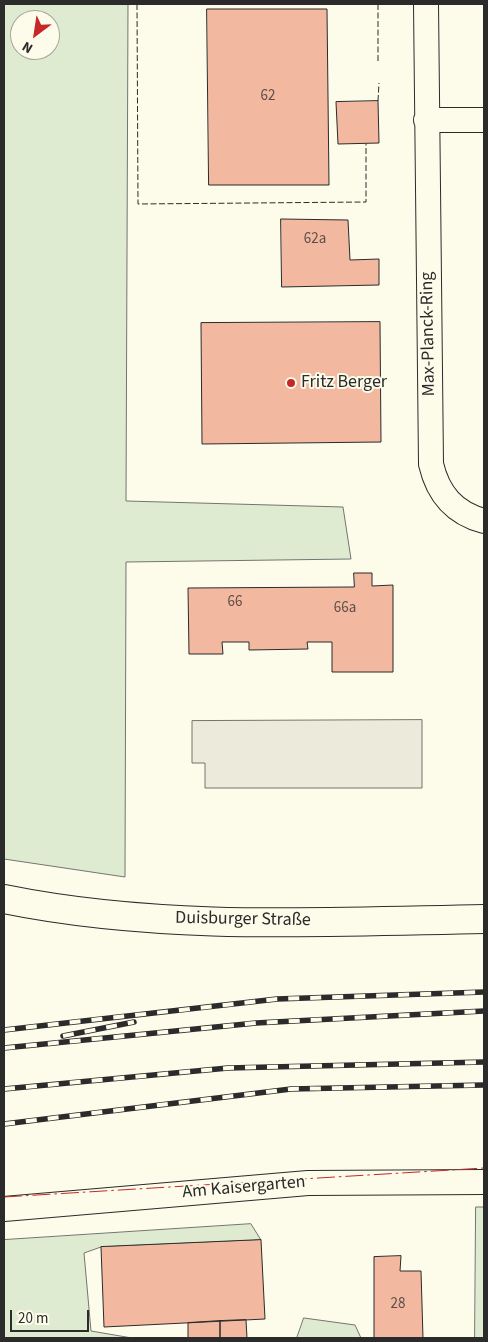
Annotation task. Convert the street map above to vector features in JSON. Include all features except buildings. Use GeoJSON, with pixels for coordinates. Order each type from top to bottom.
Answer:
{"type":"FeatureCollection","features":[{"type":"Feature","properties":{"kind":"main road","name":"Duisburger Straße"},"geometry":{"type":"LineString","coordinates":[[4,899],[68,910],[165,919],[354,922],[484,920]]}},
{"type":"Feature","properties":{"kind":"street","name":"Max-Planck-Ring"},"geometry":{"type":"LineString","coordinates":[[426,4],[431,464],[439,490],[448,501],[469,516],[484,521]]}},
{"type":"Feature","properties":{"kind":"street"},"geometry":{"type":"LineString","coordinates":[[426,120],[484,120]]}},
{"type":"Feature","properties":{"kind":"street","name":"Am Kaisergarten"},"geometry":{"type":"LineString","coordinates":[[4,1209],[308,1182],[484,1182]]}},
{"type":"Feature","properties":{"kind":"green space"},"geometry":{"type":"Polygon","coordinates":[[[4,4],[128,4],[126,501],[343,507],[351,559],[126,562],[125,877],[4,859],[4,4]]]}},
{"type":"Feature","properties":{"kind":"green space"},"geometry":{"type":"Polygon","coordinates":[[[476,1207],[484,1207],[484,1338],[475,1338],[476,1207]]]}},
{"type":"Feature","properties":{"kind":"green space"},"geometry":{"type":"Polygon","coordinates":[[[251,1224],[261,1240],[101,1247],[84,1253],[91,1331],[132,1338],[4,1338],[4,1240],[251,1224]]]}},
{"type":"Feature","properties":{"kind":"green space"},"geometry":{"type":"Polygon","coordinates":[[[304,1318],[355,1325],[361,1338],[297,1338],[304,1318]]]}},
{"type":"Feature","properties":{"kind":"shaded area"},"geometry":{"type":"Polygon","coordinates":[[[422,720],[422,788],[205,788],[205,763],[192,763],[192,721],[422,720]]]}},
{"type":"Feature","properties":{"kind":"railway"},"geometry":{"type":"LineString","coordinates":[[4,1030],[277,999],[484,992]]}},
{"type":"Feature","properties":{"kind":"railway"},"geometry":{"type":"LineString","coordinates":[[4,1048],[256,1023],[484,1011]]}},
{"type":"Feature","properties":{"kind":"railway"},"geometry":{"type":"LineString","coordinates":[[63,1036],[134,1022]]}},
{"type":"Feature","properties":{"kind":"railway"},"geometry":{"type":"LineString","coordinates":[[4,1089],[228,1068],[484,1062]]}},
{"type":"Feature","properties":{"kind":"railway"},"geometry":{"type":"LineString","coordinates":[[4,1124],[291,1089],[484,1085]]}},
{"type":"Feature","properties":{"kind":"fence"},"geometry":{"type":"LineString","coordinates":[[137,4],[138,204],[366,202],[366,144]]}},
{"type":"Feature","properties":{"kind":"fence"},"geometry":{"type":"LineString","coordinates":[[378,4],[378,61]]}},
{"type":"Feature","properties":{"kind":"fence"},"geometry":{"type":"LineString","coordinates":[[378,101],[379,83]]}},
{"type":"Feature","properties":{"kind":"power"},"geometry":{"type":"LineString","coordinates":[[4,1197],[484,1168]]}},
{"type":"Feature","properties":{"kind":"place","name":"Fritz Berger"},"geometry":{"type":"Point","coordinates":[291,383]}}]}
